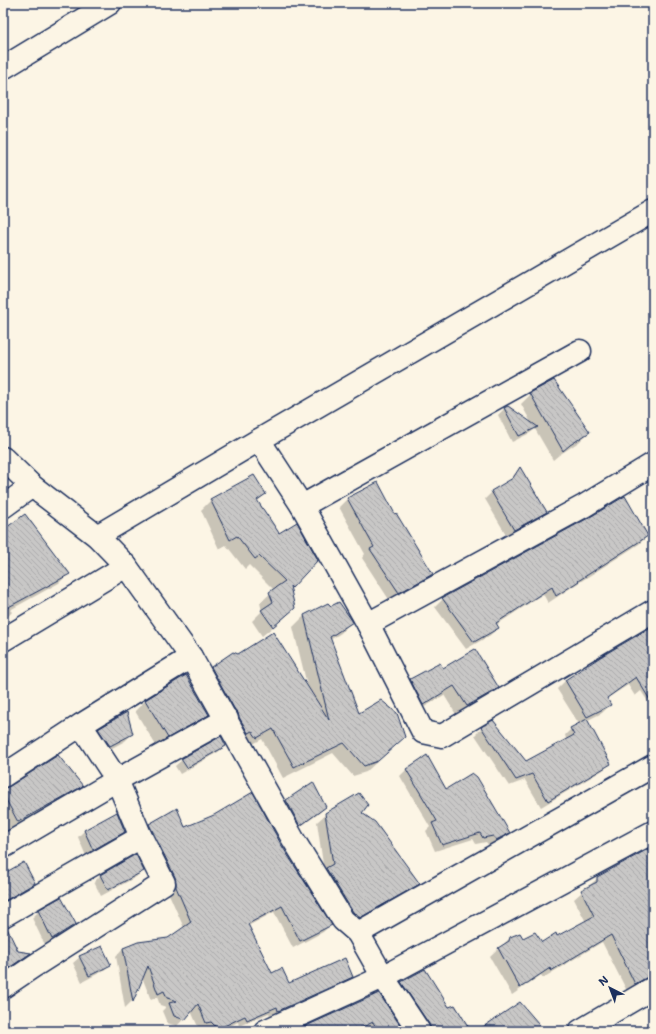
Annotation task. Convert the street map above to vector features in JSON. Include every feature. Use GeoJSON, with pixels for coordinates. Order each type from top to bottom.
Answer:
{"type":"FeatureCollection","features":[{"type":"Feature","properties":{"kind":"street"},"geometry":{"type":"LineString","coordinates":[[3,68],[110,3]]}},
{"type":"Feature","properties":{"kind":"street"},"geometry":{"type":"LineString","coordinates":[[97,536],[653,211]]}},
{"type":"Feature","properties":{"kind":"street"},"geometry":{"type":"LineString","coordinates":[[302,506],[580,351]]}},
{"type":"Feature","properties":{"kind":"street"},"geometry":{"type":"LineString","coordinates":[[259,440],[302,506],[368,624],[423,732],[442,736],[653,611]]}},
{"type":"Feature","properties":{"kind":"street"},"geometry":{"type":"LineString","coordinates":[[3,458],[32,486],[97,536],[126,566],[191,657],[293,839],[343,920],[358,933],[383,977],[419,1031]]}},
{"type":"Feature","properties":{"kind":"street"},"geometry":{"type":"LineString","coordinates":[[368,624],[584,506],[653,464]]}},
{"type":"Feature","properties":{"kind":"street"},"geometry":{"type":"LineString","coordinates":[[3,507],[32,486]]}},
{"type":"Feature","properties":{"kind":"street"},"geometry":{"type":"LineString","coordinates":[[3,640],[126,566]]}},
{"type":"Feature","properties":{"kind":"street"},"geometry":{"type":"LineString","coordinates":[[3,776],[81,725],[191,657]]}},
{"type":"Feature","properties":{"kind":"street"},"geometry":{"type":"LineString","coordinates":[[3,846],[226,719]]}},
{"type":"Feature","properties":{"kind":"street"},"geometry":{"type":"LineString","coordinates":[[3,987],[164,883],[141,837],[117,780],[81,725]]}},
{"type":"Feature","properties":{"kind":"street"},"geometry":{"type":"LineString","coordinates":[[358,933],[653,766]]}},
{"type":"Feature","properties":{"kind":"street"},"geometry":{"type":"LineString","coordinates":[[265,1031],[383,977],[653,832]]}},
{"type":"Feature","properties":{"kind":"street"},"geometry":{"type":"LineString","coordinates":[[3,916],[141,837]]}},
{"type":"Feature","properties":{"kind":"street"},"geometry":{"type":"LineString","coordinates":[[580,1031],[653,988]]}},
{"type":"Feature","properties":{"kind":"building"},"geometry":{"type":"Polygon","coordinates":[[[554,380],[590,432],[563,451],[530,393],[554,380]]]}},
{"type":"Feature","properties":{"kind":"building"},"geometry":{"type":"Polygon","coordinates":[[[508,406],[538,427],[519,436],[504,408],[508,406]]]}},
{"type":"Feature","properties":{"kind":"building"},"geometry":{"type":"Polygon","coordinates":[[[520,467],[547,512],[514,530],[491,491],[513,478],[520,467]]]}},
{"type":"Feature","properties":{"kind":"building"},"geometry":{"type":"Polygon","coordinates":[[[254,475],[266,494],[257,500],[279,533],[297,522],[318,560],[292,588],[290,586],[295,608],[273,627],[261,610],[273,602],[269,592],[285,581],[259,556],[255,559],[237,536],[230,540],[210,499],[254,475]]]}},
{"type":"Feature","properties":{"kind":"building"},"geometry":{"type":"Polygon","coordinates":[[[378,482],[395,514],[396,513],[433,574],[399,593],[370,549],[374,547],[347,498],[378,482]]]}},
{"type":"Feature","properties":{"kind":"building"},"geometry":{"type":"Polygon","coordinates":[[[625,496],[648,536],[556,596],[552,587],[496,623],[499,628],[474,642],[442,598],[590,517],[625,496]]]}},
{"type":"Feature","properties":{"kind":"building"},"geometry":{"type":"Polygon","coordinates":[[[25,514],[70,574],[3,610],[3,530],[25,514]]]}},
{"type":"Feature","properties":{"kind":"building"},"geometry":{"type":"Polygon","coordinates":[[[339,602],[353,622],[330,637],[359,713],[381,700],[397,713],[405,737],[378,761],[364,766],[344,743],[294,767],[273,729],[257,738],[252,731],[248,733],[211,667],[233,652],[238,654],[273,632],[329,720],[304,615],[328,603],[331,606],[339,602]]]}},
{"type":"Feature","properties":{"kind":"building"},"geometry":{"type":"Polygon","coordinates":[[[653,626],[653,705],[636,677],[607,698],[611,705],[587,717],[565,680],[653,626]]]}},
{"type":"Feature","properties":{"kind":"building"},"geometry":{"type":"Polygon","coordinates":[[[475,649],[499,688],[467,706],[454,686],[423,705],[410,679],[440,663],[443,668],[475,649]]]}},
{"type":"Feature","properties":{"kind":"building"},"geometry":{"type":"Polygon","coordinates":[[[186,675],[209,715],[168,738],[145,700],[186,675]]]}},
{"type":"Feature","properties":{"kind":"building"},"geometry":{"type":"Polygon","coordinates":[[[127,712],[133,734],[110,746],[98,729],[127,712]]]}},
{"type":"Feature","properties":{"kind":"building"},"geometry":{"type":"Polygon","coordinates":[[[587,719],[611,764],[548,801],[532,774],[516,780],[481,727],[493,720],[526,761],[574,735],[570,728],[587,719]]]}},
{"type":"Feature","properties":{"kind":"building"},"geometry":{"type":"Polygon","coordinates":[[[221,736],[226,746],[187,768],[181,759],[221,736]]]}},
{"type":"Feature","properties":{"kind":"building"},"geometry":{"type":"Polygon","coordinates":[[[58,755],[83,786],[18,822],[3,794],[3,788],[10,786],[58,755]]]}},
{"type":"Feature","properties":{"kind":"building"},"geometry":{"type":"Polygon","coordinates":[[[427,755],[446,789],[472,773],[477,777],[510,833],[496,840],[493,836],[483,838],[480,833],[442,845],[432,823],[437,821],[406,769],[427,755]]]}},
{"type":"Feature","properties":{"kind":"building"},"geometry":{"type":"Polygon","coordinates":[[[313,782],[326,807],[300,826],[286,800],[313,782]]]}},
{"type":"Feature","properties":{"kind":"building"},"geometry":{"type":"Polygon","coordinates":[[[253,792],[282,846],[332,925],[300,941],[282,906],[248,924],[272,973],[282,968],[289,983],[345,958],[353,977],[278,1011],[277,1007],[247,1020],[245,1016],[218,1029],[211,1022],[206,1023],[198,1004],[185,1020],[174,1016],[169,1003],[177,1001],[167,998],[164,991],[158,994],[148,966],[133,1002],[123,948],[138,942],[168,938],[191,922],[176,887],[175,877],[149,824],[177,808],[185,827],[214,815],[253,792]]]}},
{"type":"Feature","properties":{"kind":"building"},"geometry":{"type":"Polygon","coordinates":[[[359,793],[368,805],[362,813],[375,822],[420,884],[360,918],[353,912],[326,868],[333,864],[325,813],[359,793]]]}},
{"type":"Feature","properties":{"kind":"building"},"geometry":{"type":"Polygon","coordinates":[[[117,812],[125,832],[93,850],[84,830],[117,812]]]}},
{"type":"Feature","properties":{"kind":"building"},"geometry":{"type":"Polygon","coordinates":[[[648,849],[649,851],[653,850],[653,974],[635,984],[611,935],[551,971],[550,968],[520,988],[498,948],[509,941],[510,937],[520,933],[523,938],[535,932],[542,942],[556,933],[557,936],[594,916],[581,890],[597,882],[597,877],[648,849]]]}},
{"type":"Feature","properties":{"kind":"building"},"geometry":{"type":"Polygon","coordinates":[[[136,854],[144,871],[108,890],[100,875],[136,854]]]}},
{"type":"Feature","properties":{"kind":"building"},"geometry":{"type":"Polygon","coordinates":[[[24,862],[35,883],[3,902],[3,874],[24,862]]]}},
{"type":"Feature","properties":{"kind":"building"},"geometry":{"type":"Polygon","coordinates":[[[61,897],[76,924],[52,939],[38,910],[61,897]]]}},
{"type":"Feature","properties":{"kind":"building"},"geometry":{"type":"Polygon","coordinates":[[[3,928],[7,928],[18,951],[31,953],[3,972],[3,928]]]}},
{"type":"Feature","properties":{"kind":"building"},"geometry":{"type":"Polygon","coordinates":[[[102,946],[111,965],[89,976],[79,956],[102,946]]]}},
{"type":"Feature","properties":{"kind":"building"},"geometry":{"type":"Polygon","coordinates":[[[425,969],[449,1007],[455,1005],[471,1031],[431,1031],[429,1024],[401,982],[425,969]]]}},
{"type":"Feature","properties":{"kind":"building"},"geometry":{"type":"Polygon","coordinates":[[[379,993],[404,1031],[378,1031],[373,1022],[355,1031],[295,1031],[379,993]]]}},
{"type":"Feature","properties":{"kind":"building"},"geometry":{"type":"Polygon","coordinates":[[[520,1002],[545,1031],[477,1031],[520,1002]]]}}]}
